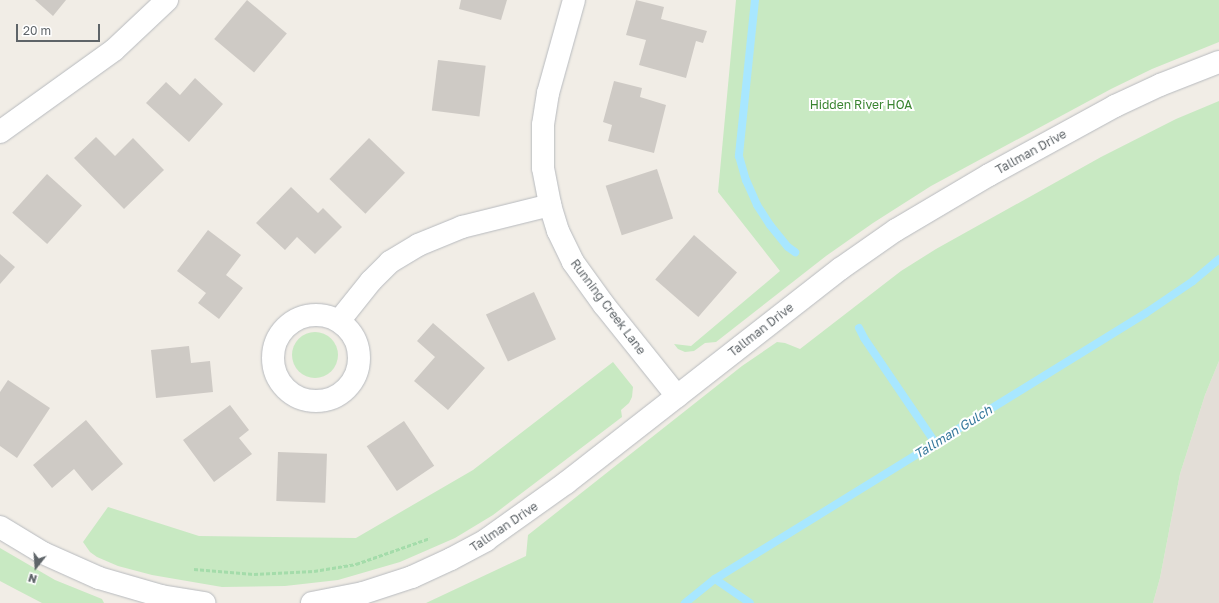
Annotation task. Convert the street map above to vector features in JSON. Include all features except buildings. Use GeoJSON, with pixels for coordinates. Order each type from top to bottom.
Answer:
{"type":"FeatureCollection","features":[{"type":"Feature","properties":{"kind":"street"},"geometry":{"type":"LineString","coordinates":[[0,132],[114,50],[167,0]]}},
{"type":"Feature","properties":{"kind":"street","name":"Running Creek Lane"},"geometry":{"type":"LineString","coordinates":[[574,0],[548,93],[543,125],[543,168],[550,205],[565,248],[580,272],[677,396]]}},
{"type":"Feature","properties":{"kind":"street","name":"Tallman Drive"},"geometry":{"type":"LineString","coordinates":[[312,603],[363,593],[386,586],[434,567],[468,551],[526,513],[840,269],[912,220],[996,171],[1115,106],[1160,85],[1219,62]]}},
{"type":"Feature","properties":{"kind":"street"},"geometry":{"type":"LineString","coordinates":[[339,322],[371,281],[390,262],[418,245],[462,227],[550,205]]}},
{"type":"Feature","properties":{"kind":"street"},"geometry":{"type":"LineString","coordinates":[[0,527],[43,554],[83,572],[160,599],[204,603]]}},
{"type":"Feature","properties":{"kind":"path"},"geometry":{"type":"LineString","coordinates":[[194,569],[254,574],[295,573],[334,568],[371,560],[435,536]]}},
{"type":"Feature","properties":{"kind":"shaded area"},"geometry":{"type":"Polygon","coordinates":[[[1219,361],[1219,603],[1153,603],[1160,578],[1180,474],[1205,395],[1219,361]]]}},
{"type":"Feature","properties":{"kind":"green space","name":"Hidden River HOA"},"geometry":{"type":"Polygon","coordinates":[[[736,0],[1219,0],[1219,42],[1152,69],[1111,89],[931,186],[873,223],[826,256],[716,342],[705,343],[694,351],[685,352],[678,349],[674,344],[691,346],[780,271],[718,192],[736,0]]]}},
{"type":"Feature","properties":{"kind":"green space"},"geometry":{"type":"Polygon","coordinates":[[[1219,101],[1219,361],[1205,395],[1180,474],[1160,578],[1153,603],[426,603],[526,556],[528,535],[742,366],[777,342],[785,343],[800,349],[901,271],[936,249],[1101,157],[1176,119],[1219,101]]]}},
{"type":"Feature","properties":{"kind":"green space"},"geometry":{"type":"Polygon","coordinates":[[[320,332],[324,333],[334,342],[337,346],[337,364],[328,374],[320,378],[310,378],[302,374],[293,364],[292,350],[296,342],[306,333],[320,332]]]}},
{"type":"Feature","properties":{"kind":"green space"},"geometry":{"type":"Polygon","coordinates":[[[613,362],[633,387],[632,397],[629,403],[621,410],[622,417],[493,515],[455,538],[400,562],[338,580],[285,586],[222,587],[152,575],[118,566],[97,557],[90,552],[83,542],[108,507],[199,536],[356,538],[473,470],[613,362]]]}},
{"type":"Feature","properties":{"kind":"green space"},"geometry":{"type":"Polygon","coordinates":[[[0,548],[55,580],[102,599],[104,603],[42,603],[17,590],[0,581],[0,548]]]}},
{"type":"Feature","properties":{"kind":"waterway"},"geometry":{"type":"LineString","coordinates":[[755,0],[739,156],[746,180],[757,205],[770,225],[788,247],[795,252]]}},
{"type":"Feature","properties":{"kind":"waterway","name":"Tallman Gulch"},"geometry":{"type":"LineString","coordinates":[[685,603],[715,579],[1146,313],[1193,281],[1219,259]]}},
{"type":"Feature","properties":{"kind":"waterway"},"geometry":{"type":"LineString","coordinates":[[859,328],[864,338],[936,444]]}},
{"type":"Feature","properties":{"kind":"waterway"},"geometry":{"type":"LineString","coordinates":[[715,579],[750,603]]}}]}
